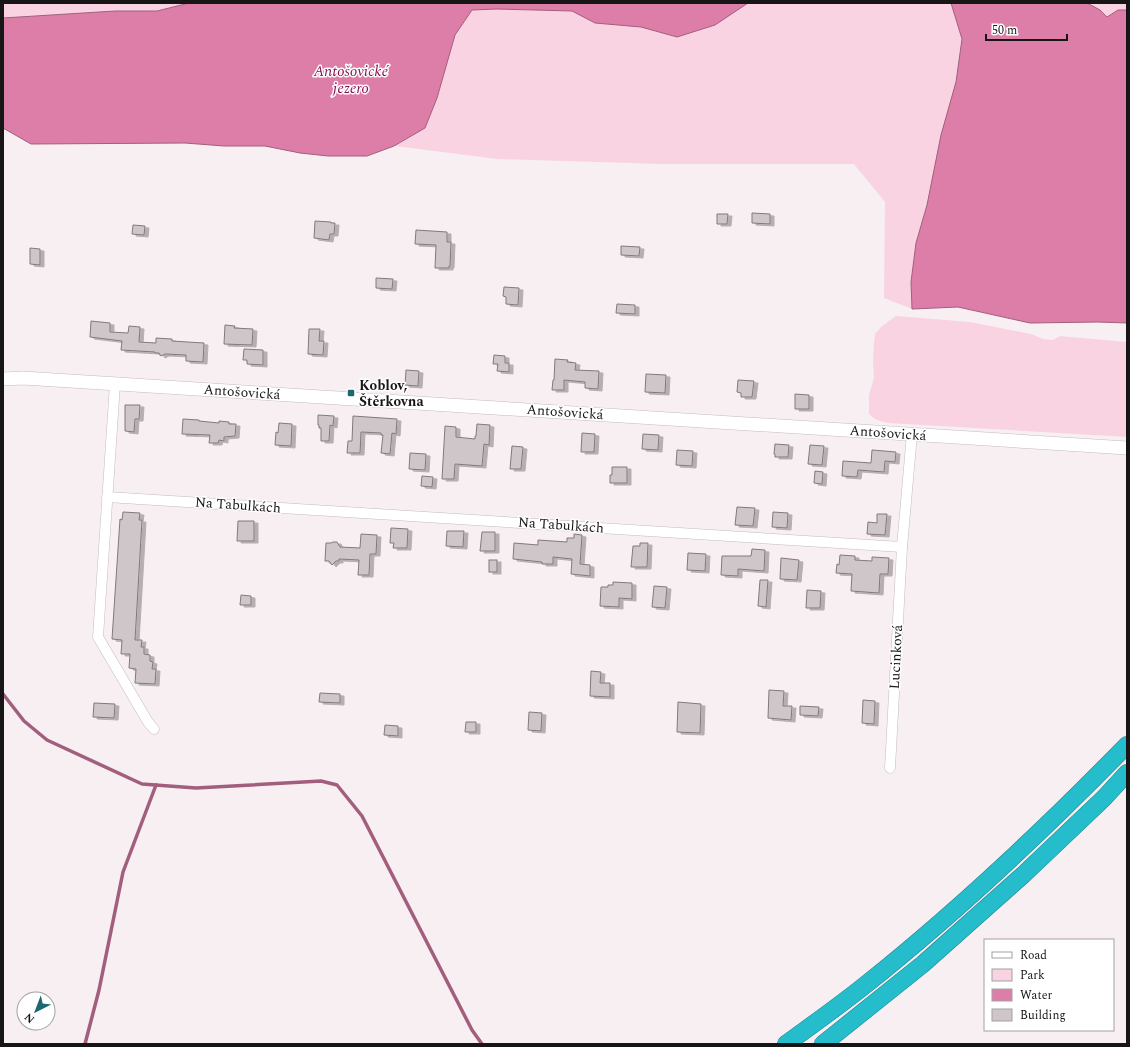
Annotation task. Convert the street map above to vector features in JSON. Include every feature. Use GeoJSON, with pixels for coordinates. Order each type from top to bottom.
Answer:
{"type":"FeatureCollection","features":[{"type":"Feature","properties":{"kind":"highway"},"geometry":{"type":"LineString","coordinates":[[786,1044],[863,987],[952,913],[1089,784],[1127,745]]}},
{"type":"Feature","properties":{"kind":"highway"},"geometry":{"type":"LineString","coordinates":[[823,1044],[923,964],[1017,881],[1127,773]]}},
{"type":"Feature","properties":{"kind":"street","name":"Antošovická"},"geometry":{"type":"LineString","coordinates":[[3,379],[23,378],[1127,448]]}},
{"type":"Feature","properties":{"kind":"street"},"geometry":{"type":"LineString","coordinates":[[115,384],[98,637],[148,722],[154,729]]}},
{"type":"Feature","properties":{"kind":"street"},"geometry":{"type":"LineString","coordinates":[[902,547],[912,434]]}},
{"type":"Feature","properties":{"kind":"street","name":"Na Tabulkách"},"geometry":{"type":"LineString","coordinates":[[107,497],[902,547]]}},
{"type":"Feature","properties":{"kind":"street","name":"Lucinková"},"geometry":{"type":"LineString","coordinates":[[890,768],[902,547]]}},
{"type":"Feature","properties":{"kind":"green space"},"geometry":{"type":"Polygon","coordinates":[[[3,3],[189,3],[157,11],[115,11],[3,18],[3,3]]]}},
{"type":"Feature","properties":{"kind":"green space"},"geometry":{"type":"Polygon","coordinates":[[[748,3],[951,3],[962,39],[956,82],[927,205],[916,243],[911,282],[912,309],[884,298],[885,202],[854,164],[663,164],[497,159],[395,146],[425,128],[437,98],[455,35],[472,10],[497,9],[573,11],[595,23],[641,27],[677,37],[715,25],[748,3]]]}},
{"type":"Feature","properties":{"kind":"green space"},"geometry":{"type":"Polygon","coordinates":[[[1087,3],[1127,3],[1127,10],[1118,10],[1107,17],[1100,10],[1087,3]]]}},
{"type":"Feature","properties":{"kind":"green space"},"geometry":{"type":"Polygon","coordinates":[[[896,316],[970,322],[1031,334],[1043,339],[1053,340],[1060,336],[1127,342],[1127,437],[888,423],[876,419],[869,414],[869,395],[874,378],[873,361],[875,334],[882,326],[896,316]]]}},
{"type":"Feature","properties":{"kind":"water","name":"Antošovické jezero"},"geometry":{"type":"Polygon","coordinates":[[[189,3],[748,3],[715,25],[677,37],[641,27],[595,23],[572,11],[497,9],[472,10],[455,35],[437,98],[425,128],[394,146],[367,156],[328,156],[300,153],[265,146],[224,146],[185,143],[31,144],[3,128],[3,18],[115,11],[157,11],[189,3]]]}},
{"type":"Feature","properties":{"kind":"water"},"geometry":{"type":"Polygon","coordinates":[[[951,3],[1087,3],[1100,10],[1107,17],[1118,10],[1127,10],[1127,323],[1030,323],[958,307],[912,309],[911,282],[916,243],[927,205],[941,135],[956,82],[962,39],[951,3]]]}},
{"type":"Feature","properties":{"kind":"building"},"geometry":{"type":"Polygon","coordinates":[[[752,213],[770,214],[770,224],[752,223],[752,213]]]}},
{"type":"Feature","properties":{"kind":"building"},"geometry":{"type":"Polygon","coordinates":[[[717,214],[728,214],[727,224],[717,224],[717,214]]]}},
{"type":"Feature","properties":{"kind":"building"},"geometry":{"type":"Polygon","coordinates":[[[315,221],[335,223],[334,234],[330,234],[329,240],[314,238],[315,221]]]}},
{"type":"Feature","properties":{"kind":"building"},"geometry":{"type":"Polygon","coordinates":[[[133,225],[145,226],[144,235],[132,234],[133,225]]]}},
{"type":"Feature","properties":{"kind":"building"},"geometry":{"type":"Polygon","coordinates":[[[416,230],[447,232],[447,242],[451,242],[449,268],[435,268],[436,245],[415,244],[416,230]]]}},
{"type":"Feature","properties":{"kind":"building"},"geometry":{"type":"Polygon","coordinates":[[[621,246],[640,247],[639,256],[621,255],[621,246]]]}},
{"type":"Feature","properties":{"kind":"building"},"geometry":{"type":"Polygon","coordinates":[[[30,248],[40,249],[40,265],[30,264],[30,248]]]}},
{"type":"Feature","properties":{"kind":"building"},"geometry":{"type":"Polygon","coordinates":[[[376,278],[393,279],[392,289],[376,288],[376,278]]]}},
{"type":"Feature","properties":{"kind":"building"},"geometry":{"type":"Polygon","coordinates":[[[504,287],[519,288],[518,305],[506,304],[506,297],[503,296],[504,287]]]}},
{"type":"Feature","properties":{"kind":"building"},"geometry":{"type":"Polygon","coordinates":[[[617,304],[635,305],[635,314],[616,313],[617,304]]]}},
{"type":"Feature","properties":{"kind":"building"},"geometry":{"type":"Polygon","coordinates":[[[91,321],[110,323],[110,332],[128,333],[129,326],[140,327],[139,342],[156,343],[156,338],[172,339],[172,341],[204,343],[203,362],[186,361],[186,355],[165,354],[161,356],[159,353],[155,352],[121,350],[122,341],[90,337],[91,321]]]}},
{"type":"Feature","properties":{"kind":"building"},"geometry":{"type":"Polygon","coordinates":[[[225,325],[235,326],[234,328],[253,329],[252,345],[224,344],[225,325]]]}},
{"type":"Feature","properties":{"kind":"building"},"geometry":{"type":"Polygon","coordinates":[[[309,329],[320,329],[319,341],[324,341],[323,355],[308,354],[309,329]]]}},
{"type":"Feature","properties":{"kind":"building"},"geometry":{"type":"Polygon","coordinates":[[[244,349],[263,350],[263,365],[247,364],[247,360],[243,360],[244,349]]]}},
{"type":"Feature","properties":{"kind":"building"},"geometry":{"type":"Polygon","coordinates":[[[494,355],[505,356],[505,363],[509,363],[509,372],[497,371],[498,364],[493,364],[494,355]]]}},
{"type":"Feature","properties":{"kind":"building"},"geometry":{"type":"Polygon","coordinates":[[[555,359],[568,360],[567,362],[576,363],[575,370],[599,371],[598,389],[585,388],[585,382],[564,380],[564,390],[552,390],[555,359]]]}},
{"type":"Feature","properties":{"kind":"building"},"geometry":{"type":"Polygon","coordinates":[[[406,370],[419,371],[418,386],[405,385],[406,370]]]}},
{"type":"Feature","properties":{"kind":"building"},"geometry":{"type":"Polygon","coordinates":[[[646,374],[666,375],[665,393],[645,392],[646,374]]]}},
{"type":"Feature","properties":{"kind":"building"},"geometry":{"type":"Polygon","coordinates":[[[738,380],[754,381],[752,397],[741,397],[741,393],[737,392],[738,380]]]}},
{"type":"Feature","properties":{"kind":"building"},"geometry":{"type":"Polygon","coordinates":[[[795,394],[809,395],[809,409],[795,409],[795,394]]]}},
{"type":"Feature","properties":{"kind":"building"},"geometry":{"type":"Polygon","coordinates":[[[125,405],[140,405],[139,419],[135,419],[134,432],[125,431],[125,405]]]}},
{"type":"Feature","properties":{"kind":"building"},"geometry":{"type":"Polygon","coordinates":[[[318,415],[334,416],[333,426],[330,425],[329,441],[321,441],[321,428],[319,428],[318,425],[318,415]]]}},
{"type":"Feature","properties":{"kind":"building"},"geometry":{"type":"Polygon","coordinates":[[[353,416],[397,419],[396,434],[392,433],[390,454],[381,453],[383,435],[381,435],[381,433],[361,432],[360,453],[347,453],[348,441],[352,441],[353,416]]]}},
{"type":"Feature","properties":{"kind":"building"},"geometry":{"type":"Polygon","coordinates":[[[183,419],[219,423],[219,421],[229,422],[229,424],[236,424],[235,436],[224,437],[224,441],[219,440],[218,443],[209,443],[210,435],[182,434],[183,419]]]}},
{"type":"Feature","properties":{"kind":"building"},"geometry":{"type":"Polygon","coordinates":[[[279,423],[292,424],[291,446],[275,445],[276,432],[278,433],[279,423]]]}},
{"type":"Feature","properties":{"kind":"building"},"geometry":{"type":"Polygon","coordinates":[[[477,424],[490,425],[489,445],[484,444],[482,466],[455,464],[454,479],[442,479],[445,426],[456,427],[456,437],[475,439],[477,424]]]}},
{"type":"Feature","properties":{"kind":"building"},"geometry":{"type":"Polygon","coordinates":[[[582,433],[595,434],[594,452],[581,452],[582,433]]]}},
{"type":"Feature","properties":{"kind":"building"},"geometry":{"type":"Polygon","coordinates":[[[643,434],[659,435],[658,450],[642,449],[643,434]]]}},
{"type":"Feature","properties":{"kind":"building"},"geometry":{"type":"Polygon","coordinates":[[[775,444],[789,445],[788,457],[775,457],[775,444]]]}},
{"type":"Feature","properties":{"kind":"building"},"geometry":{"type":"Polygon","coordinates":[[[810,445],[824,446],[822,465],[808,464],[810,445]]]}},
{"type":"Feature","properties":{"kind":"building"},"geometry":{"type":"Polygon","coordinates":[[[512,446],[523,447],[521,469],[510,469],[512,446]]]}},
{"type":"Feature","properties":{"kind":"building"},"geometry":{"type":"Polygon","coordinates":[[[677,450],[693,451],[692,466],[676,465],[677,450]]]}},
{"type":"Feature","properties":{"kind":"building"},"geometry":{"type":"Polygon","coordinates":[[[872,450],[896,452],[895,462],[885,461],[884,472],[858,470],[857,477],[842,476],[843,461],[871,463],[872,450]]]}},
{"type":"Feature","properties":{"kind":"building"},"geometry":{"type":"Polygon","coordinates":[[[410,453],[426,454],[425,470],[409,469],[410,453]]]}},
{"type":"Feature","properties":{"kind":"building"},"geometry":{"type":"Polygon","coordinates":[[[612,467],[627,467],[627,483],[610,483],[612,467]]]}},
{"type":"Feature","properties":{"kind":"building"},"geometry":{"type":"Polygon","coordinates":[[[815,471],[823,472],[822,484],[814,483],[815,471]]]}},
{"type":"Feature","properties":{"kind":"building"},"geometry":{"type":"Polygon","coordinates":[[[422,476],[433,477],[432,487],[421,486],[422,476]]]}},
{"type":"Feature","properties":{"kind":"building"},"geometry":{"type":"Polygon","coordinates":[[[737,507],[755,508],[753,526],[735,525],[737,507]]]}},
{"type":"Feature","properties":{"kind":"building"},"geometry":{"type":"Polygon","coordinates":[[[123,512],[140,513],[139,520],[142,520],[135,640],[142,640],[141,647],[144,647],[144,654],[150,655],[150,661],[153,662],[152,669],[156,669],[155,684],[135,683],[136,669],[129,668],[130,654],[121,654],[122,640],[112,639],[120,519],[122,520],[123,512]]]}},
{"type":"Feature","properties":{"kind":"building"},"geometry":{"type":"Polygon","coordinates":[[[773,512],[788,513],[787,528],[772,527],[773,512]]]}},
{"type":"Feature","properties":{"kind":"building"},"geometry":{"type":"Polygon","coordinates":[[[877,514],[887,514],[885,535],[867,534],[868,522],[877,523],[877,514]]]}},
{"type":"Feature","properties":{"kind":"building"},"geometry":{"type":"Polygon","coordinates":[[[238,521],[254,521],[254,541],[237,541],[238,521]]]}},
{"type":"Feature","properties":{"kind":"building"},"geometry":{"type":"Polygon","coordinates":[[[391,528],[408,529],[407,548],[393,548],[394,543],[390,543],[391,528]]]}},
{"type":"Feature","properties":{"kind":"building"},"geometry":{"type":"Polygon","coordinates":[[[447,531],[464,531],[463,547],[446,546],[447,531]]]}},
{"type":"Feature","properties":{"kind":"building"},"geometry":{"type":"Polygon","coordinates":[[[482,532],[495,532],[495,551],[480,551],[482,532]]]}},
{"type":"Feature","properties":{"kind":"building"},"geometry":{"type":"Polygon","coordinates":[[[361,534],[377,535],[376,554],[370,554],[369,575],[358,575],[359,560],[339,559],[339,561],[336,561],[332,565],[329,561],[325,561],[326,543],[337,542],[340,547],[360,548],[361,534]]]}},
{"type":"Feature","properties":{"kind":"building"},"geometry":{"type":"Polygon","coordinates":[[[574,534],[582,535],[580,564],[590,565],[590,576],[571,574],[572,559],[553,557],[553,564],[542,564],[542,562],[513,559],[514,543],[538,545],[538,540],[567,542],[567,538],[574,538],[574,534]]]}},
{"type":"Feature","properties":{"kind":"building"},"geometry":{"type":"Polygon","coordinates":[[[640,543],[648,543],[647,567],[631,567],[633,546],[640,546],[640,543]]]}},
{"type":"Feature","properties":{"kind":"building"},"geometry":{"type":"Polygon","coordinates":[[[752,549],[765,550],[764,571],[738,569],[738,576],[721,575],[722,556],[751,556],[752,549]]]}},
{"type":"Feature","properties":{"kind":"building"},"geometry":{"type":"Polygon","coordinates":[[[688,553],[706,554],[705,571],[687,570],[688,553]]]}},
{"type":"Feature","properties":{"kind":"building"},"geometry":{"type":"Polygon","coordinates":[[[840,555],[855,556],[855,560],[872,561],[872,557],[889,558],[888,574],[880,574],[879,593],[851,591],[852,574],[836,573],[840,555]]]}},
{"type":"Feature","properties":{"kind":"building"},"geometry":{"type":"Polygon","coordinates":[[[781,558],[799,560],[797,580],[780,579],[781,558]]]}},
{"type":"Feature","properties":{"kind":"building"},"geometry":{"type":"Polygon","coordinates":[[[489,560],[497,560],[497,572],[489,572],[489,560]]]}},
{"type":"Feature","properties":{"kind":"building"},"geometry":{"type":"Polygon","coordinates":[[[760,580],[768,580],[766,607],[758,606],[760,580]]]}},
{"type":"Feature","properties":{"kind":"building"},"geometry":{"type":"Polygon","coordinates":[[[613,582],[632,583],[632,599],[619,598],[619,607],[600,606],[601,587],[613,585],[613,582]]]}},
{"type":"Feature","properties":{"kind":"building"},"geometry":{"type":"Polygon","coordinates":[[[654,586],[667,587],[665,608],[652,607],[654,586]]]}},
{"type":"Feature","properties":{"kind":"building"},"geometry":{"type":"Polygon","coordinates":[[[807,590],[821,591],[820,608],[806,608],[807,590]]]}},
{"type":"Feature","properties":{"kind":"building"},"geometry":{"type":"Polygon","coordinates":[[[241,595],[251,596],[251,605],[240,605],[241,595]]]}},
{"type":"Feature","properties":{"kind":"building"},"geometry":{"type":"Polygon","coordinates":[[[591,671],[601,672],[600,683],[610,683],[610,697],[590,696],[591,671]]]}},
{"type":"Feature","properties":{"kind":"building"},"geometry":{"type":"Polygon","coordinates":[[[769,690],[784,691],[783,706],[792,706],[791,720],[768,718],[769,690]]]}},
{"type":"Feature","properties":{"kind":"building"},"geometry":{"type":"Polygon","coordinates":[[[320,693],[340,694],[340,703],[319,702],[320,693]]]}},
{"type":"Feature","properties":{"kind":"building"},"geometry":{"type":"Polygon","coordinates":[[[863,700],[875,701],[874,724],[862,723],[863,700]]]}},
{"type":"Feature","properties":{"kind":"building"},"geometry":{"type":"Polygon","coordinates":[[[678,702],[701,704],[700,733],[677,732],[678,702]]]}},
{"type":"Feature","properties":{"kind":"building"},"geometry":{"type":"Polygon","coordinates":[[[94,703],[115,704],[114,718],[93,717],[94,703]]]}},
{"type":"Feature","properties":{"kind":"building"},"geometry":{"type":"Polygon","coordinates":[[[800,706],[819,707],[818,716],[800,715],[800,706]]]}},
{"type":"Feature","properties":{"kind":"building"},"geometry":{"type":"Polygon","coordinates":[[[529,712],[542,713],[541,731],[528,730],[529,712]]]}},
{"type":"Feature","properties":{"kind":"building"},"geometry":{"type":"Polygon","coordinates":[[[466,722],[476,722],[476,732],[465,732],[466,722]]]}},
{"type":"Feature","properties":{"kind":"building"},"geometry":{"type":"Polygon","coordinates":[[[385,725],[398,726],[398,736],[384,735],[385,725]]]}},
{"type":"Feature","properties":{"kind":"waterway"},"geometry":{"type":"LineString","coordinates":[[3,694],[24,721],[47,740],[142,784],[196,788],[321,781],[337,785],[362,816],[472,1030],[482,1044]]}},
{"type":"Feature","properties":{"kind":"waterway"},"geometry":{"type":"LineString","coordinates":[[85,1044],[99,990],[123,872],[156,785]]}},
{"type":"Feature","properties":{"kind":"place","name":"Koblov, Štěrkovna"},"geometry":{"type":"Point","coordinates":[351,393]}}]}
